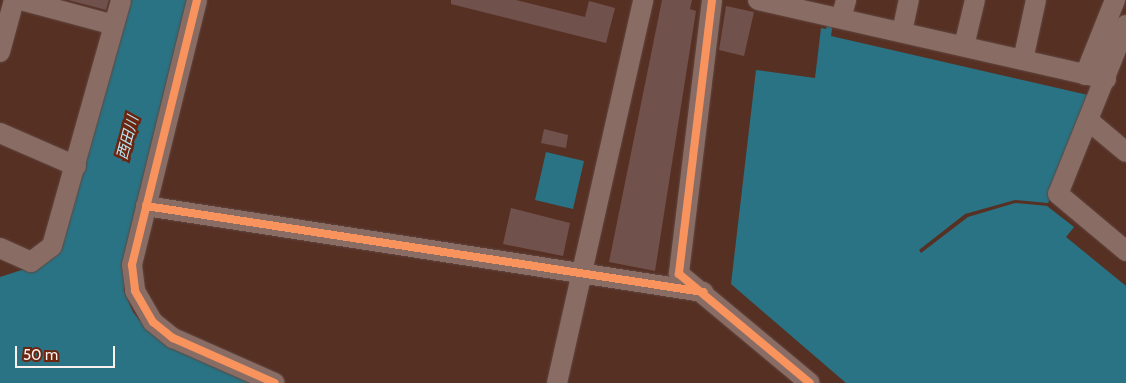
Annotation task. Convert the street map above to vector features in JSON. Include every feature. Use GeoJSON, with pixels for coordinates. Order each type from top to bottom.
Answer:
{"type":"FeatureCollection","features":[{"type":"Feature","properties":{"kind":"street"},"geometry":{"type":"LineString","coordinates":[[0,52],[14,0]]}},
{"type":"Feature","properties":{"kind":"street"},"geometry":{"type":"LineString","coordinates":[[21,0],[114,25]]}},
{"type":"Feature","properties":{"kind":"street"},"geometry":{"type":"LineString","coordinates":[[0,248],[31,262],[45,255],[58,233],[121,0]]}},
{"type":"Feature","properties":{"kind":"street"},"geometry":{"type":"LineString","coordinates":[[197,0],[132,265],[135,291],[147,315],[173,338],[275,383]]}},
{"type":"Feature","properties":{"kind":"street"},"geometry":{"type":"LineString","coordinates":[[556,383],[643,0]]}},
{"type":"Feature","properties":{"kind":"street"},"geometry":{"type":"LineString","coordinates":[[712,0],[679,274],[704,292],[810,383]]}},
{"type":"Feature","properties":{"kind":"street"},"geometry":{"type":"LineString","coordinates":[[758,0],[843,9],[902,32],[1106,79]]}},
{"type":"Feature","properties":{"kind":"street"},"geometry":{"type":"LineString","coordinates":[[902,32],[909,0]]}},
{"type":"Feature","properties":{"kind":"street"},"geometry":{"type":"LineString","coordinates":[[964,46],[974,0]]}},
{"type":"Feature","properties":{"kind":"street"},"geometry":{"type":"LineString","coordinates":[[1023,60],[1036,0]]}},
{"type":"Feature","properties":{"kind":"street"},"geometry":{"type":"LineString","coordinates":[[1085,74],[1116,0]]}},
{"type":"Feature","properties":{"kind":"street"},"geometry":{"type":"LineString","coordinates":[[1126,25],[1120,64],[1106,79],[1058,194],[1126,250]]}},
{"type":"Feature","properties":{"kind":"street"},"geometry":{"type":"LineString","coordinates":[[1089,122],[1126,152]]}},
{"type":"Feature","properties":{"kind":"street"},"geometry":{"type":"LineString","coordinates":[[0,133],[76,166]]}},
{"type":"Feature","properties":{"kind":"street"},"geometry":{"type":"LineString","coordinates":[[146,206],[704,292]]}},
{"type":"Feature","properties":{"kind":"water","name":"西田川"},"geometry":{"type":"Polygon","coordinates":[[[131,0],[189,0],[124,261],[124,291],[133,312],[149,332],[253,383],[0,383],[0,277],[34,266],[131,0]]]}},
{"type":"Feature","properties":{"kind":"water"},"geometry":{"type":"Polygon","coordinates":[[[828,21],[833,22],[831,36],[1088,95],[1047,206],[1074,227],[1066,237],[1126,286],[1126,383],[846,383],[731,284],[756,70],[815,78],[821,28],[826,29],[828,21]]]}},
{"type":"Feature","properties":{"kind":"water"},"geometry":{"type":"Polygon","coordinates":[[[546,152],[584,161],[573,209],[535,200],[546,152]]]}},
{"type":"Feature","properties":{"kind":"pier"},"geometry":{"type":"Polygon","coordinates":[[[1015,200],[1048,203],[1048,206],[1015,203],[968,217],[921,253],[919,250],[965,214],[1015,200]]]}},
{"type":"Feature","properties":{"kind":"building"},"geometry":{"type":"Polygon","coordinates":[[[68,0],[109,0],[106,10],[68,0]]]}},
{"type":"Feature","properties":{"kind":"building"},"geometry":{"type":"Polygon","coordinates":[[[451,0],[516,0],[585,17],[589,1],[615,8],[606,43],[451,4],[451,0]]]}},
{"type":"Feature","properties":{"kind":"building"},"geometry":{"type":"Polygon","coordinates":[[[662,0],[692,0],[690,9],[696,11],[655,271],[609,262],[662,0]]]}},
{"type":"Feature","properties":{"kind":"building"},"geometry":{"type":"Polygon","coordinates":[[[726,6],[754,12],[744,56],[719,50],[726,6]]]}},
{"type":"Feature","properties":{"kind":"building"},"geometry":{"type":"Polygon","coordinates":[[[544,129],[568,135],[566,148],[541,143],[544,129]]]}},
{"type":"Feature","properties":{"kind":"building"},"geometry":{"type":"Polygon","coordinates":[[[511,208],[570,223],[563,256],[503,244],[511,208]]]}},
{"type":"Feature","properties":{"kind":"cycle path"},"geometry":{"type":"LineString","coordinates":[[197,0],[132,265],[135,291],[153,322],[173,338],[275,383]]}},
{"type":"Feature","properties":{"kind":"cycle path"},"geometry":{"type":"LineString","coordinates":[[712,0],[679,274],[810,383]]}},
{"type":"Feature","properties":{"kind":"cycle path"},"geometry":{"type":"LineString","coordinates":[[146,206],[703,292]]}}]}
